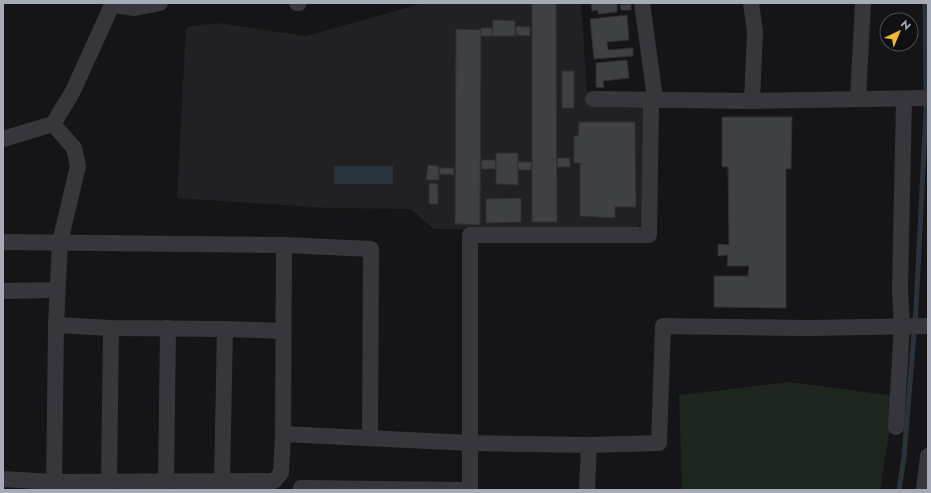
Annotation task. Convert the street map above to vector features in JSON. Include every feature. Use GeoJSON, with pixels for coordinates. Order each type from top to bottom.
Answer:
{"type":"FeatureCollection","features":[{"type":"Feature","properties":{"kind":"street"},"geometry":{"type":"LineString","coordinates":[[3,139],[53,124],[72,93],[113,4],[135,8],[160,3]]}},
{"type":"Feature","properties":{"kind":"street"},"geometry":{"type":"LineString","coordinates":[[470,490],[470,235],[649,235],[651,107],[654,91],[642,3]]}},
{"type":"Feature","properties":{"kind":"street"},"geometry":{"type":"LineString","coordinates":[[751,3],[755,32],[752,101]]}},
{"type":"Feature","properties":{"kind":"street"},"geometry":{"type":"LineString","coordinates":[[858,99],[863,3]]}},
{"type":"Feature","properties":{"kind":"street"},"geometry":{"type":"LineString","coordinates":[[592,99],[653,98],[752,101],[916,98],[900,290],[915,326],[896,427]]}},
{"type":"Feature","properties":{"kind":"street"},"geometry":{"type":"LineString","coordinates":[[53,124],[74,148],[78,166],[60,242],[56,325],[54,486]]}},
{"type":"Feature","properties":{"kind":"street"},"geometry":{"type":"LineString","coordinates":[[3,242],[284,245],[372,249],[370,438]]}},
{"type":"Feature","properties":{"kind":"street"},"geometry":{"type":"LineString","coordinates":[[3,479],[54,486],[109,482],[222,480],[249,486],[274,481],[281,473],[283,434],[284,245]]}},
{"type":"Feature","properties":{"kind":"street"},"geometry":{"type":"LineString","coordinates":[[3,291],[57,290]]}},
{"type":"Feature","properties":{"kind":"street"},"geometry":{"type":"LineString","coordinates":[[56,325],[111,328],[225,328],[283,331]]}},
{"type":"Feature","properties":{"kind":"street"},"geometry":{"type":"LineString","coordinates":[[283,434],[470,443],[659,443],[663,326],[807,328],[915,326]]}},
{"type":"Feature","properties":{"kind":"street"},"geometry":{"type":"LineString","coordinates":[[109,482],[111,328]]}},
{"type":"Feature","properties":{"kind":"street"},"geometry":{"type":"LineString","coordinates":[[166,482],[168,328]]}},
{"type":"Feature","properties":{"kind":"street"},"geometry":{"type":"LineString","coordinates":[[222,480],[225,328]]}},
{"type":"Feature","properties":{"kind":"street"},"geometry":{"type":"LineString","coordinates":[[588,490],[589,444]]}},
{"type":"Feature","properties":{"kind":"street"},"geometry":{"type":"LineString","coordinates":[[924,490],[928,456]]}},
{"type":"Feature","properties":{"kind":"street"},"geometry":{"type":"LineString","coordinates":[[302,490],[302,488],[357,490],[464,490]]}},
{"type":"Feature","properties":{"kind":"shaded area"},"geometry":{"type":"Polygon","coordinates":[[[424,3],[581,3],[588,106],[645,106],[645,221],[630,232],[434,229],[411,209],[329,208],[177,198],[186,27],[217,23],[306,36],[424,3]]]}},
{"type":"Feature","properties":{"kind":"shaded area"},"geometry":{"type":"Polygon","coordinates":[[[334,166],[393,166],[393,184],[334,184],[334,166]]]}},
{"type":"Feature","properties":{"kind":"shaded area"},"geometry":{"type":"Polygon","coordinates":[[[790,382],[895,396],[880,490],[682,490],[679,395],[790,382]]]}},
{"type":"Feature","properties":{"kind":"building"},"geometry":{"type":"Polygon","coordinates":[[[532,3],[556,3],[557,222],[532,222],[532,3]]]}},
{"type":"Feature","properties":{"kind":"building"},"geometry":{"type":"Polygon","coordinates":[[[591,3],[617,3],[617,12],[598,14],[598,10],[592,11],[591,3]]]}},
{"type":"Feature","properties":{"kind":"building"},"geometry":{"type":"Polygon","coordinates":[[[631,4],[631,10],[621,10],[620,5],[631,4]]]}},
{"type":"Feature","properties":{"kind":"building"},"geometry":{"type":"Polygon","coordinates":[[[627,15],[629,40],[607,42],[608,50],[633,48],[633,56],[594,59],[590,19],[627,15]]]}},
{"type":"Feature","properties":{"kind":"building"},"geometry":{"type":"Polygon","coordinates":[[[493,20],[515,21],[515,36],[492,36],[493,20]]]}},
{"type":"Feature","properties":{"kind":"building"},"geometry":{"type":"Polygon","coordinates":[[[516,26],[530,27],[530,36],[516,35],[516,26]]]}},
{"type":"Feature","properties":{"kind":"building"},"geometry":{"type":"Polygon","coordinates":[[[481,28],[492,28],[492,36],[481,36],[481,28]]]}},
{"type":"Feature","properties":{"kind":"building"},"geometry":{"type":"Polygon","coordinates":[[[456,29],[481,30],[480,225],[455,224],[456,29]]]}},
{"type":"Feature","properties":{"kind":"building"},"geometry":{"type":"Polygon","coordinates":[[[627,60],[629,78],[603,81],[604,88],[596,87],[596,63],[627,60]]]}},
{"type":"Feature","properties":{"kind":"building"},"geometry":{"type":"Polygon","coordinates":[[[562,71],[574,71],[574,108],[562,108],[562,71]]]}},
{"type":"Feature","properties":{"kind":"building"},"geometry":{"type":"Polygon","coordinates":[[[722,117],[792,117],[791,169],[786,169],[786,308],[714,307],[714,276],[748,276],[749,266],[727,266],[728,255],[718,256],[718,244],[729,245],[728,167],[722,167],[722,117]]]}},
{"type":"Feature","properties":{"kind":"building"},"geometry":{"type":"Polygon","coordinates":[[[579,122],[635,122],[636,207],[615,207],[615,218],[580,216],[580,163],[574,163],[574,136],[578,136],[579,122]]]}},
{"type":"Feature","properties":{"kind":"building"},"geometry":{"type":"Polygon","coordinates":[[[496,153],[518,153],[518,185],[496,184],[496,153]]]}},
{"type":"Feature","properties":{"kind":"building"},"geometry":{"type":"Polygon","coordinates":[[[557,158],[570,158],[570,167],[557,167],[557,158]]]}},
{"type":"Feature","properties":{"kind":"building"},"geometry":{"type":"Polygon","coordinates":[[[482,160],[495,160],[496,169],[481,169],[482,160]]]}},
{"type":"Feature","properties":{"kind":"building"},"geometry":{"type":"Polygon","coordinates":[[[517,162],[532,162],[531,170],[518,170],[517,162]]]}},
{"type":"Feature","properties":{"kind":"building"},"geometry":{"type":"Polygon","coordinates":[[[428,165],[439,166],[439,180],[426,180],[428,165]]]}},
{"type":"Feature","properties":{"kind":"building"},"geometry":{"type":"Polygon","coordinates":[[[440,168],[454,168],[454,175],[439,174],[440,168]]]}},
{"type":"Feature","properties":{"kind":"building"},"geometry":{"type":"Polygon","coordinates":[[[429,183],[438,184],[438,204],[429,204],[429,183]]]}},
{"type":"Feature","properties":{"kind":"building"},"geometry":{"type":"Polygon","coordinates":[[[521,198],[521,222],[486,223],[486,199],[521,198]]]}},
{"type":"Feature","properties":{"kind":"waterway"},"geometry":{"type":"LineString","coordinates":[[899,490],[904,457],[916,309],[926,110],[925,3]]}}]}
